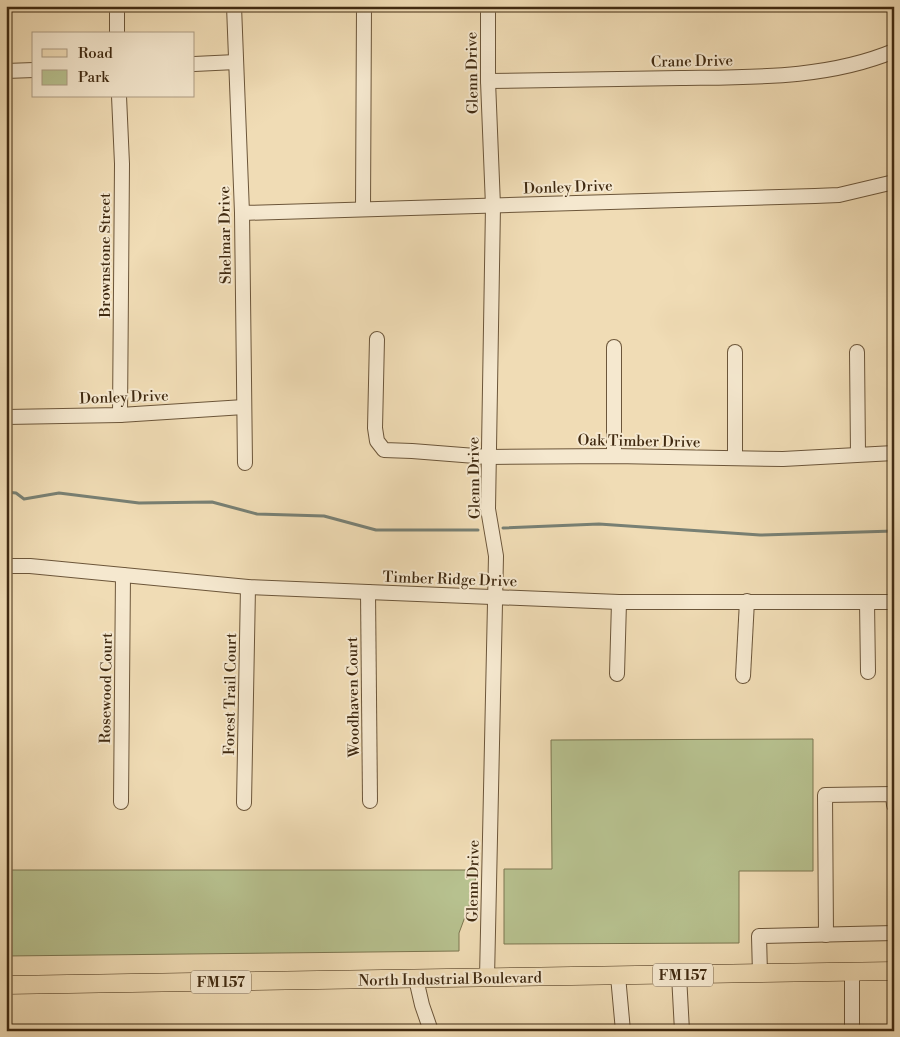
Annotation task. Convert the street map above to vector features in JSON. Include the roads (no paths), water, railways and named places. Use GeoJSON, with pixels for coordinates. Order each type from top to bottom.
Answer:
{"type":"FeatureCollection","features":[{"type":"Feature","properties":{"kind":"main road","name":"North Industrial Boulevard"},"geometry":{"type":"LineString","coordinates":[[6,985],[894,971]]}},
{"type":"Feature","properties":{"kind":"street"},"geometry":{"type":"LineString","coordinates":[[117,6],[117,32]]}},
{"type":"Feature","properties":{"kind":"street","name":"Shelmar Drive"},"geometry":{"type":"LineString","coordinates":[[234,6],[242,213],[245,463]]}},
{"type":"Feature","properties":{"kind":"street"},"geometry":{"type":"LineString","coordinates":[[363,209],[364,6]]}},
{"type":"Feature","properties":{"kind":"street","name":"Glenn Drive"},"geometry":{"type":"LineString","coordinates":[[487,978],[496,556],[488,509],[493,206],[488,81],[488,6]]}},
{"type":"Feature","properties":{"kind":"street","name":"Crane Drive"},"geometry":{"type":"LineString","coordinates":[[488,81],[746,77],[800,74],[860,64],[894,51]]}},
{"type":"Feature","properties":{"kind":"street"},"geometry":{"type":"LineString","coordinates":[[195,64],[236,62]]}},
{"type":"Feature","properties":{"kind":"street"},"geometry":{"type":"LineString","coordinates":[[6,71],[32,70]]}},
{"type":"Feature","properties":{"kind":"street","name":"Brownstone Street"},"geometry":{"type":"LineString","coordinates":[[119,98],[122,164],[120,415]]}},
{"type":"Feature","properties":{"kind":"street","name":"Donley Drive"},"geometry":{"type":"LineString","coordinates":[[242,213],[839,195],[894,182]]}},
{"type":"Feature","properties":{"kind":"street","name":"Oak Timber Drive"},"geometry":{"type":"LineString","coordinates":[[377,339],[375,428],[377,441],[384,450],[412,450],[488,457],[614,456],[783,459],[894,453]]}},
{"type":"Feature","properties":{"kind":"street"},"geometry":{"type":"LineString","coordinates":[[614,346],[614,456]]}},
{"type":"Feature","properties":{"kind":"street"},"geometry":{"type":"LineString","coordinates":[[735,352],[735,458]]}},
{"type":"Feature","properties":{"kind":"street"},"geometry":{"type":"LineString","coordinates":[[856,352],[858,454]]}},
{"type":"Feature","properties":{"kind":"street","name":"Donley Drive"},"geometry":{"type":"LineString","coordinates":[[6,417],[120,415],[244,408]]}},
{"type":"Feature","properties":{"kind":"street","name":"Timber Ridge Drive"},"geometry":{"type":"LineString","coordinates":[[6,566],[30,566],[248,587],[368,592],[619,602],[894,602]]}},
{"type":"Feature","properties":{"kind":"street","name":"Rosewood Court"},"geometry":{"type":"LineString","coordinates":[[121,802],[123,575]]}},
{"type":"Feature","properties":{"kind":"street","name":"Forest Trail Court"},"geometry":{"type":"LineString","coordinates":[[244,803],[248,587]]}},
{"type":"Feature","properties":{"kind":"street","name":"Woodhaven Court"},"geometry":{"type":"LineString","coordinates":[[368,592],[370,801]]}},
{"type":"Feature","properties":{"kind":"street"},"geometry":{"type":"LineString","coordinates":[[744,676],[746,601]]}},
{"type":"Feature","properties":{"kind":"street"},"geometry":{"type":"LineString","coordinates":[[617,674],[619,602]]}},
{"type":"Feature","properties":{"kind":"street"},"geometry":{"type":"LineString","coordinates":[[867,602],[868,672]]}},
{"type":"Feature","properties":{"kind":"street"},"geometry":{"type":"LineString","coordinates":[[826,935],[825,795],[893,794],[894,805]]}},
{"type":"Feature","properties":{"kind":"street"},"geometry":{"type":"LineString","coordinates":[[760,974],[759,936],[894,933]]}},
{"type":"Feature","properties":{"kind":"street"},"geometry":{"type":"LineString","coordinates":[[852,972],[852,1031]]}},
{"type":"Feature","properties":{"kind":"street"},"geometry":{"type":"LineString","coordinates":[[679,975],[682,1031]]}},
{"type":"Feature","properties":{"kind":"street"},"geometry":{"type":"LineString","coordinates":[[618,976],[623,1031]]}},
{"type":"Feature","properties":{"kind":"street"},"geometry":{"type":"LineString","coordinates":[[416,979],[431,1031]]}},
{"type":"Feature","properties":{"kind":"waterway"},"geometry":{"type":"LineString","coordinates":[[6,492],[16,493],[24,499],[59,493],[139,503],[212,502],[257,514],[324,516],[376,530],[478,530]]}},
{"type":"Feature","properties":{"kind":"waterway"},"geometry":{"type":"LineString","coordinates":[[503,528],[599,524],[760,535],[894,531]]}}]}
